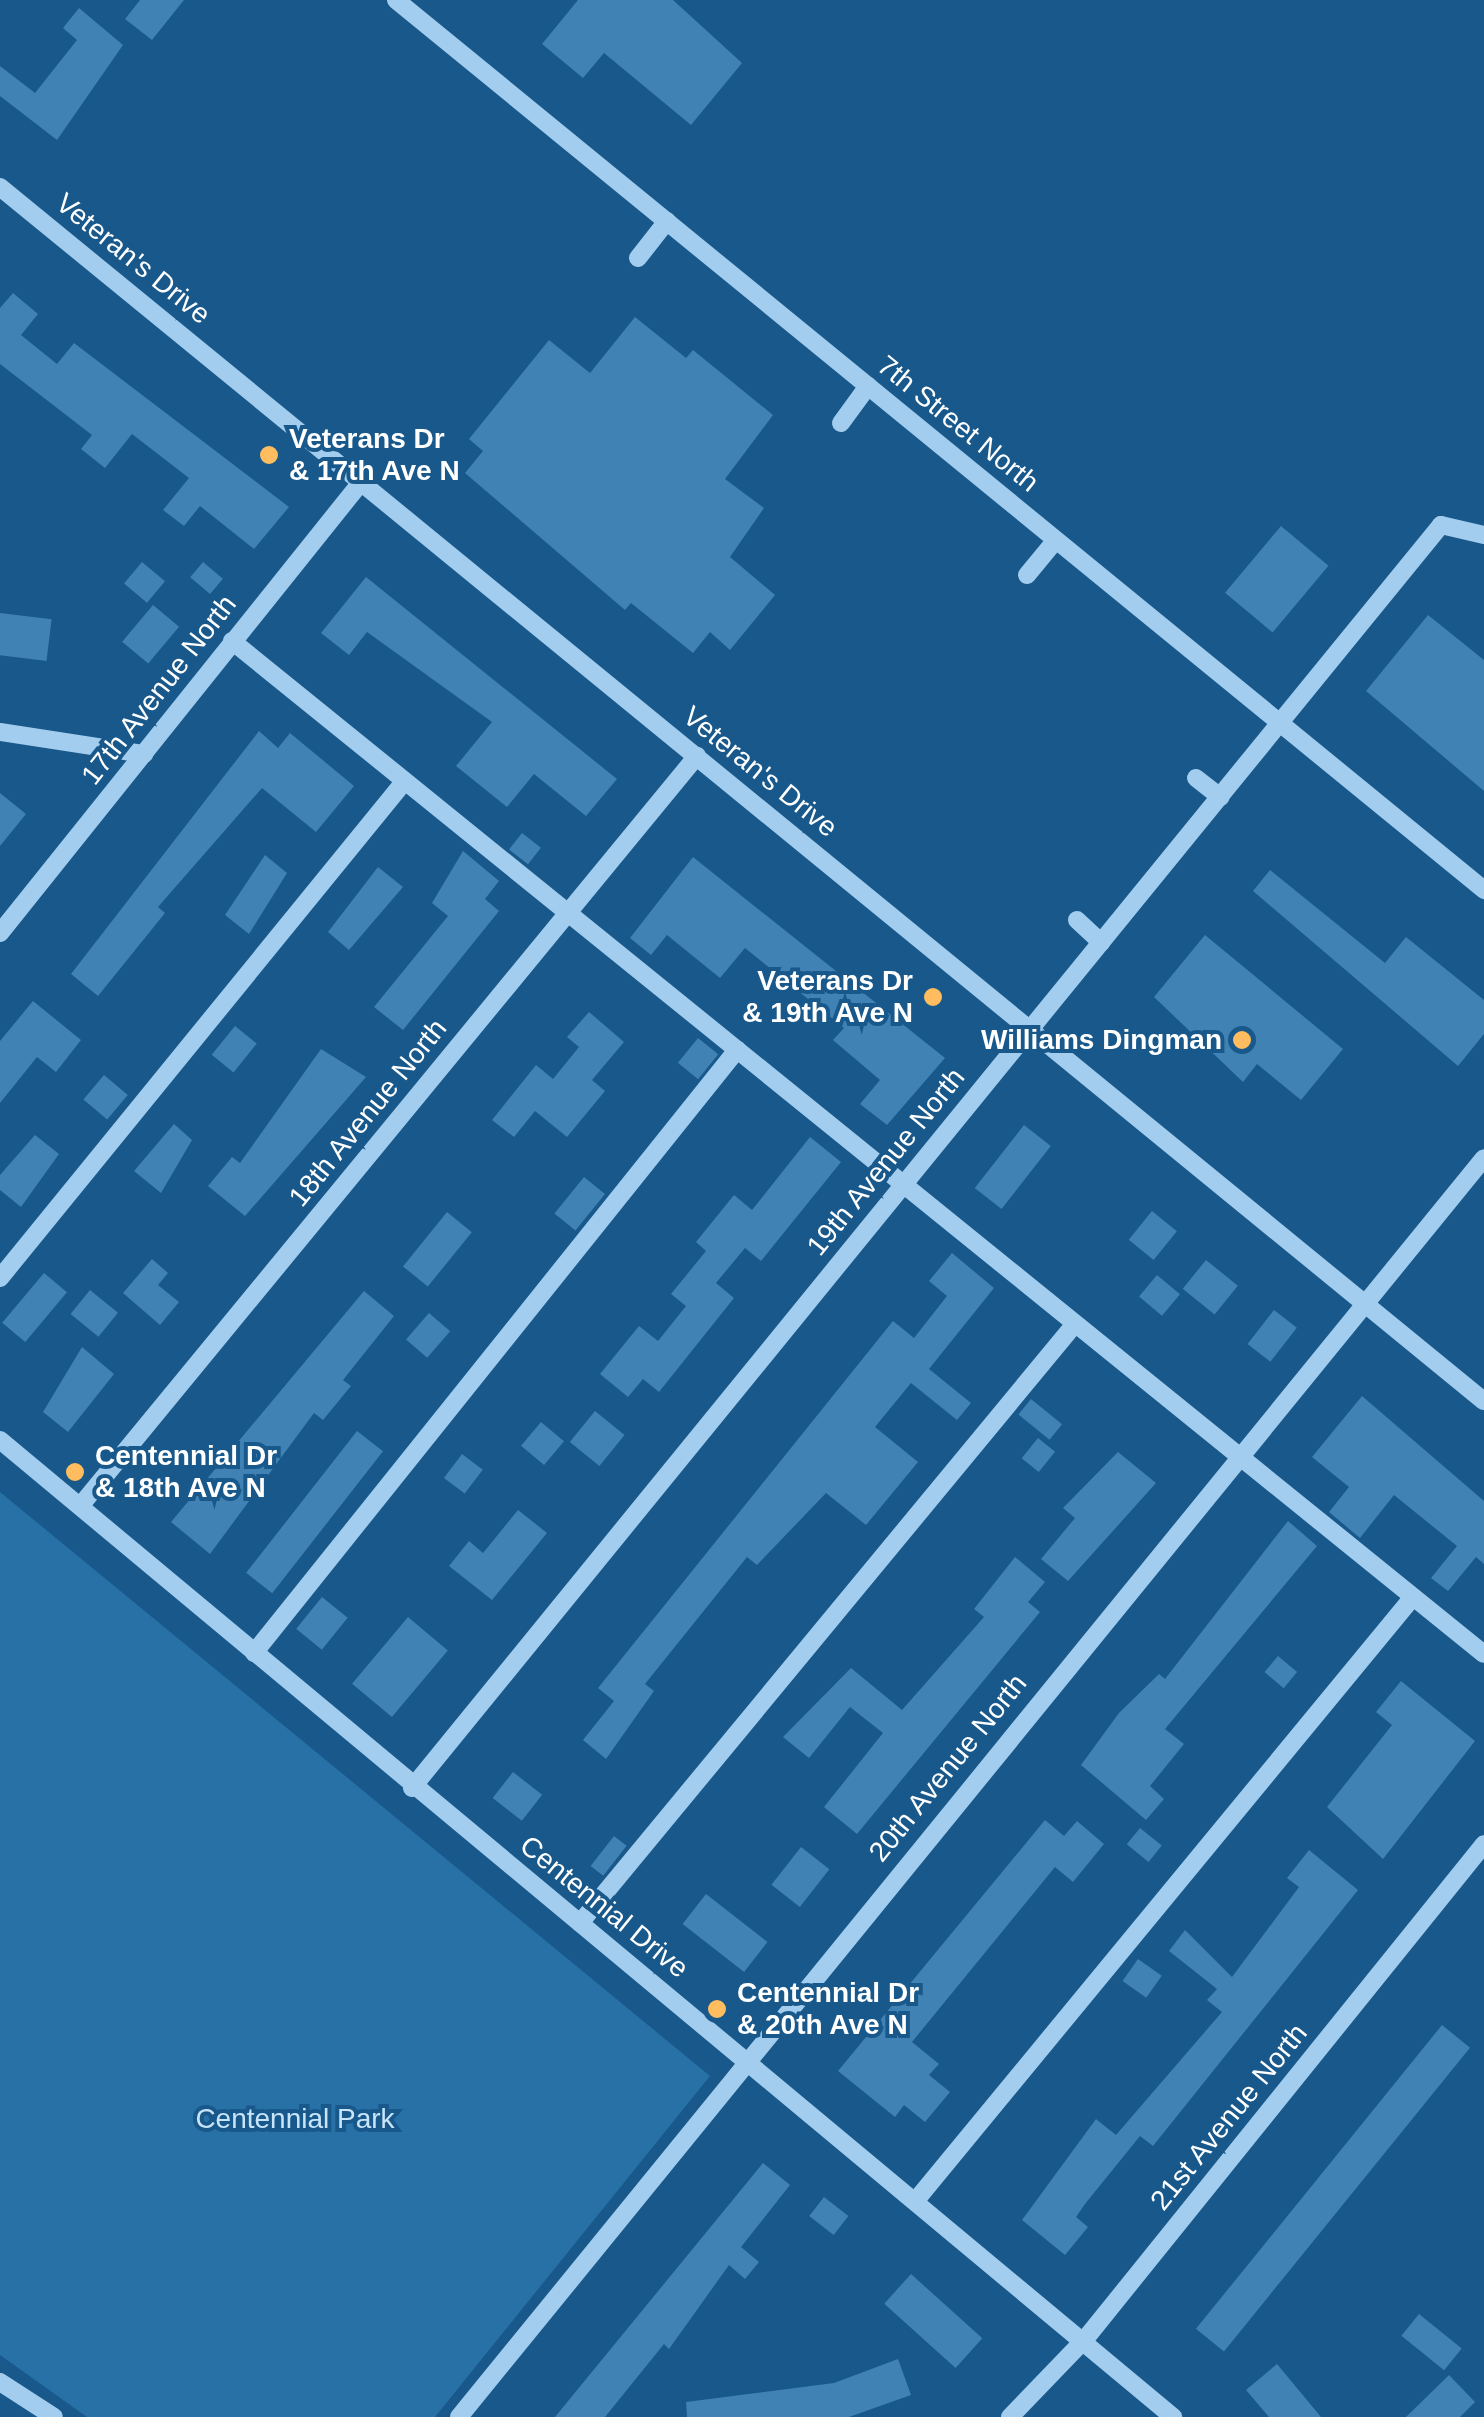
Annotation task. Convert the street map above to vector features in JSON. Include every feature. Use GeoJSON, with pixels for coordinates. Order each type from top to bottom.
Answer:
{"type":"FeatureCollection","features":[{"type":"Feature","properties":{"kind":"street","name":"7th Street North"},"geometry":{"type":"LineString","coordinates":[[396,0],[1484,890]]}},
{"type":"Feature","properties":{"kind":"street","name":"Veteran's Drive"},"geometry":{"type":"LineString","coordinates":[[0,187],[1484,1401]]}},
{"type":"Feature","properties":{"kind":"street"},"geometry":{"type":"LineString","coordinates":[[638,258],[667,222]]}},
{"type":"Feature","properties":{"kind":"street"},"geometry":{"type":"LineString","coordinates":[[841,422],[868,386]]}},
{"type":"Feature","properties":{"kind":"street","name":"17th Avenue North"},"geometry":{"type":"LineString","coordinates":[[0,932],[362,481]]}},
{"type":"Feature","properties":{"kind":"street","name":"19th Avenue North"},"geometry":{"type":"LineString","coordinates":[[412,1788],[1441,526],[1484,535]]}},
{"type":"Feature","properties":{"kind":"street"},"geometry":{"type":"LineString","coordinates":[[1027,575],[1056,540]]}},
{"type":"Feature","properties":{"kind":"street"},"geometry":{"type":"LineString","coordinates":[[232,641],[904,1184],[1234,1459],[1484,1654]]}},
{"type":"Feature","properties":{"kind":"street"},"geometry":{"type":"LineString","coordinates":[[0,732],[144,754]]}},
{"type":"Feature","properties":{"kind":"street","name":"18th Avenue North"},"geometry":{"type":"LineString","coordinates":[[80,1505],[697,756]]}},
{"type":"Feature","properties":{"kind":"street"},"geometry":{"type":"LineString","coordinates":[[1196,778],[1220,797]]}},
{"type":"Feature","properties":{"kind":"street"},"geometry":{"type":"LineString","coordinates":[[0,1278],[404,782]]}},
{"type":"Feature","properties":{"kind":"street"},"geometry":{"type":"LineString","coordinates":[[1077,920],[1102,942]]}},
{"type":"Feature","properties":{"kind":"street"},"geometry":{"type":"LineString","coordinates":[[254,1653],[738,1050]]}},
{"type":"Feature","properties":{"kind":"street","name":"20th Avenue North"},"geometry":{"type":"LineString","coordinates":[[459,2417],[1234,1459],[1367,1306],[1484,1158]]}},
{"type":"Feature","properties":{"kind":"street"},"geometry":{"type":"LineString","coordinates":[[580,1922],[1074,1325]]}},
{"type":"Feature","properties":{"kind":"street","name":"Centennial Drive"},"geometry":{"type":"LineString","coordinates":[[0,1440],[412,1788],[748,2058],[1086,2338],[1174,2417]]}},
{"type":"Feature","properties":{"kind":"street"},"geometry":{"type":"LineString","coordinates":[[917,2199],[1412,1598]]}},
{"type":"Feature","properties":{"kind":"street","name":"21st Avenue North"},"geometry":{"type":"LineString","coordinates":[[1010,2417],[1086,2338],[1484,1844]]}},
{"type":"Feature","properties":{"kind":"street"},"geometry":{"type":"LineString","coordinates":[[0,2382],[54,2417]]}},
{"type":"Feature","properties":{"kind":"green space","name":"Centennial Park"},"geometry":{"type":"Polygon","coordinates":[[[0,1492],[710,2076],[435,2417],[87,2417],[0,2355],[0,1492]]]}},
{"type":"Feature","properties":{"kind":"building"},"geometry":{"type":"Polygon","coordinates":[[[140,0],[184,0],[152,40],[125,19],[140,0]]]}},
{"type":"Feature","properties":{"kind":"building"},"geometry":{"type":"Polygon","coordinates":[[[578,0],[673,0],[742,63],[691,125],[604,53],[583,78],[542,44],[578,0]]]}},
{"type":"Feature","properties":{"kind":"building"},"geometry":{"type":"Polygon","coordinates":[[[79,8],[123,45],[57,140],[0,96],[0,66],[35,93],[77,40],[63,28],[79,8]]]}},
{"type":"Feature","properties":{"kind":"building"},"geometry":{"type":"Polygon","coordinates":[[[13,293],[38,314],[21,335],[57,364],[74,343],[289,507],[254,549],[200,506],[184,526],[163,510],[189,478],[132,434],[105,468],[81,449],[92,435],[0,364],[0,308],[13,293]]]}},
{"type":"Feature","properties":{"kind":"building"},"geometry":{"type":"Polygon","coordinates":[[[635,317],[686,358],[693,350],[773,415],[725,479],[764,508],[730,557],[775,595],[730,650],[710,632],[693,653],[631,603],[625,610],[465,473],[483,451],[469,439],[549,340],[590,373],[635,317]]]}},
{"type":"Feature","properties":{"kind":"building"},"geometry":{"type":"Polygon","coordinates":[[[1281,526],[1328,566],[1273,632],[1225,593],[1281,526]]]}},
{"type":"Feature","properties":{"kind":"building"},"geometry":{"type":"Polygon","coordinates":[[[142,562],[165,581],[147,603],[124,583],[142,562]]]}},
{"type":"Feature","properties":{"kind":"building"},"geometry":{"type":"Polygon","coordinates":[[[203,562],[223,579],[210,594],[190,577],[203,562]]]}},
{"type":"Feature","properties":{"kind":"building"},"geometry":{"type":"Polygon","coordinates":[[[366,577],[617,779],[586,816],[534,774],[507,807],[456,766],[492,722],[367,632],[349,655],[321,633],[366,577]]]}},
{"type":"Feature","properties":{"kind":"building"},"geometry":{"type":"Polygon","coordinates":[[[153,605],[179,627],[148,664],[122,642],[153,605]]]}},
{"type":"Feature","properties":{"kind":"building"},"geometry":{"type":"Polygon","coordinates":[[[0,613],[52,619],[46,661],[0,655],[0,613]]]}},
{"type":"Feature","properties":{"kind":"building"},"geometry":{"type":"Polygon","coordinates":[[[1428,615],[1484,660],[1484,791],[1366,691],[1428,615]]]}},
{"type":"Feature","properties":{"kind":"building"},"geometry":{"type":"Polygon","coordinates":[[[259,731],[278,748],[290,733],[354,786],[316,832],[262,788],[158,907],[165,913],[98,996],[71,974],[259,731]]]}},
{"type":"Feature","properties":{"kind":"building"},"geometry":{"type":"Polygon","coordinates":[[[0,793],[26,814],[0,846],[0,793]]]}},
{"type":"Feature","properties":{"kind":"building"},"geometry":{"type":"Polygon","coordinates":[[[522,833],[541,848],[528,864],[509,850],[522,833]]]}},
{"type":"Feature","properties":{"kind":"building"},"geometry":{"type":"Polygon","coordinates":[[[463,851],[499,881],[485,899],[499,911],[403,1030],[374,1007],[448,916],[432,903],[463,851]]]}},
{"type":"Feature","properties":{"kind":"building"},"geometry":{"type":"Polygon","coordinates":[[[265,855],[287,873],[249,934],[225,915],[265,855]]]}},
{"type":"Feature","properties":{"kind":"building"},"geometry":{"type":"Polygon","coordinates":[[[693,857],[945,1058],[887,1125],[860,1104],[880,1080],[833,1040],[844,1028],[745,948],[720,978],[667,935],[651,955],[630,938],[693,857]]]}},
{"type":"Feature","properties":{"kind":"building"},"geometry":{"type":"Polygon","coordinates":[[[378,867],[403,887],[349,950],[328,932],[378,867]]]}},
{"type":"Feature","properties":{"kind":"building"},"geometry":{"type":"Polygon","coordinates":[[[1270,870],[1385,963],[1406,937],[1484,1000],[1484,1034],[1458,1066],[1253,891],[1270,870]]]}},
{"type":"Feature","properties":{"kind":"building"},"geometry":{"type":"Polygon","coordinates":[[[1205,935],[1343,1049],[1301,1100],[1257,1064],[1243,1082],[1154,997],[1205,935]]]}},
{"type":"Feature","properties":{"kind":"building"},"geometry":{"type":"Polygon","coordinates":[[[33,1001],[81,1040],[56,1072],[37,1057],[0,1103],[0,1041],[33,1001]]]}},
{"type":"Feature","properties":{"kind":"building"},"geometry":{"type":"Polygon","coordinates":[[[589,1012],[624,1042],[592,1080],[605,1091],[567,1137],[535,1111],[514,1137],[492,1120],[536,1065],[553,1079],[579,1047],[567,1037],[589,1012]]]}},
{"type":"Feature","properties":{"kind":"building"},"geometry":{"type":"Polygon","coordinates":[[[235,1026],[257,1044],[233,1072],[212,1055],[235,1026]]]}},
{"type":"Feature","properties":{"kind":"building"},"geometry":{"type":"Polygon","coordinates":[[[698,1038],[718,1054],[698,1079],[678,1063],[698,1038]]]}},
{"type":"Feature","properties":{"kind":"building"},"geometry":{"type":"Polygon","coordinates":[[[321,1049],[366,1077],[245,1216],[208,1186],[232,1157],[240,1163],[321,1049]]]}},
{"type":"Feature","properties":{"kind":"building"},"geometry":{"type":"Polygon","coordinates":[[[104,1075],[128,1095],[107,1119],[83,1100],[104,1075]]]}},
{"type":"Feature","properties":{"kind":"building"},"geometry":{"type":"Polygon","coordinates":[[[174,1124],[192,1140],[161,1193],[134,1171],[174,1124]]]}},
{"type":"Feature","properties":{"kind":"building"},"geometry":{"type":"Polygon","coordinates":[[[1024,1125],[1051,1146],[1002,1209],[975,1188],[1024,1125]]]}},
{"type":"Feature","properties":{"kind":"building"},"geometry":{"type":"Polygon","coordinates":[[[35,1135],[59,1154],[21,1207],[0,1190],[0,1175],[35,1135]]]}},
{"type":"Feature","properties":{"kind":"building"},"geometry":{"type":"Polygon","coordinates":[[[810,1137],[841,1162],[761,1261],[745,1248],[716,1283],[734,1298],[659,1392],[643,1379],[628,1397],[600,1374],[639,1326],[658,1341],[686,1306],[671,1294],[706,1251],[696,1242],[734,1195],[752,1210],[810,1137]]]}},
{"type":"Feature","properties":{"kind":"building"},"geometry":{"type":"Polygon","coordinates":[[[584,1177],[605,1194],[575,1231],[554,1214],[584,1177]]]}},
{"type":"Feature","properties":{"kind":"building"},"geometry":{"type":"Polygon","coordinates":[[[1152,1211],[1177,1231],[1154,1260],[1129,1240],[1152,1211]]]}},
{"type":"Feature","properties":{"kind":"building"},"geometry":{"type":"Polygon","coordinates":[[[447,1212],[472,1232],[428,1287],[403,1266],[447,1212]]]}},
{"type":"Feature","properties":{"kind":"building"},"geometry":{"type":"Polygon","coordinates":[[[952,1253],[994,1288],[929,1369],[971,1403],[957,1420],[911,1383],[875,1427],[918,1462],[866,1525],[826,1493],[757,1565],[747,1557],[645,1684],[654,1691],[606,1759],[583,1740],[614,1701],[598,1688],[893,1321],[914,1338],[947,1296],[929,1281],[952,1253]]]}},
{"type":"Feature","properties":{"kind":"building"},"geometry":{"type":"Polygon","coordinates":[[[152,1259],[168,1273],[158,1285],[179,1302],[160,1325],[123,1293],[152,1259]]]}},
{"type":"Feature","properties":{"kind":"building"},"geometry":{"type":"Polygon","coordinates":[[[1206,1260],[1238,1286],[1215,1315],[1183,1289],[1206,1260]]]}},
{"type":"Feature","properties":{"kind":"building"},"geometry":{"type":"Polygon","coordinates":[[[44,1273],[67,1292],[25,1342],[2,1323],[44,1273]]]}},
{"type":"Feature","properties":{"kind":"building"},"geometry":{"type":"Polygon","coordinates":[[[1157,1275],[1180,1294],[1162,1316],[1139,1296],[1157,1275]]]}},
{"type":"Feature","properties":{"kind":"building"},"geometry":{"type":"Polygon","coordinates":[[[90,1290],[118,1313],[98,1337],[70,1314],[90,1290]]]}},
{"type":"Feature","properties":{"kind":"building"},"geometry":{"type":"Polygon","coordinates":[[[364,1291],[394,1316],[343,1380],[351,1386],[323,1420],[314,1413],[210,1554],[171,1522],[364,1291]]]}},
{"type":"Feature","properties":{"kind":"building"},"geometry":{"type":"Polygon","coordinates":[[[1274,1310],[1297,1328],[1270,1362],[1248,1344],[1274,1310]]]}},
{"type":"Feature","properties":{"kind":"building"},"geometry":{"type":"Polygon","coordinates":[[[429,1313],[450,1331],[427,1358],[406,1339],[429,1313]]]}},
{"type":"Feature","properties":{"kind":"building"},"geometry":{"type":"Polygon","coordinates":[[[82,1347],[114,1374],[68,1432],[43,1412],[82,1347]]]}},
{"type":"Feature","properties":{"kind":"building"},"geometry":{"type":"Polygon","coordinates":[[[1362,1396],[1484,1501],[1484,1564],[1476,1557],[1448,1591],[1431,1578],[1457,1546],[1394,1495],[1360,1538],[1329,1512],[1349,1487],[1312,1457],[1362,1396]]]}},
{"type":"Feature","properties":{"kind":"building"},"geometry":{"type":"Polygon","coordinates":[[[1031,1399],[1062,1424],[1049,1440],[1018,1415],[1031,1399]]]}},
{"type":"Feature","properties":{"kind":"building"},"geometry":{"type":"Polygon","coordinates":[[[595,1411],[625,1435],[599,1466],[570,1442],[595,1411]]]}},
{"type":"Feature","properties":{"kind":"building"},"geometry":{"type":"Polygon","coordinates":[[[541,1422],[564,1441],[544,1465],[521,1446],[541,1422]]]}},
{"type":"Feature","properties":{"kind":"building"},"geometry":{"type":"Polygon","coordinates":[[[357,1431],[383,1451],[272,1593],[246,1573],[357,1431]]]}},
{"type":"Feature","properties":{"kind":"building"},"geometry":{"type":"Polygon","coordinates":[[[1038,1438],[1055,1452],[1039,1472],[1022,1458],[1038,1438]]]}},
{"type":"Feature","properties":{"kind":"building"},"geometry":{"type":"Polygon","coordinates":[[[1118,1452],[1156,1483],[1068,1581],[1041,1559],[1075,1518],[1063,1508],[1118,1452]]]}},
{"type":"Feature","properties":{"kind":"building"},"geometry":{"type":"Polygon","coordinates":[[[462,1454],[483,1470],[465,1494],[444,1478],[462,1454]]]}},
{"type":"Feature","properties":{"kind":"building"},"geometry":{"type":"Polygon","coordinates":[[[518,1510],[547,1533],[492,1600],[449,1566],[469,1541],[483,1553],[518,1510]]]}},
{"type":"Feature","properties":{"kind":"building"},"geometry":{"type":"Polygon","coordinates":[[[1288,1521],[1317,1546],[1165,1729],[1184,1744],[1150,1786],[1164,1799],[1146,1820],[1081,1765],[1119,1713],[1159,1674],[1165,1679],[1288,1521]]]}},
{"type":"Feature","properties":{"kind":"building"},"geometry":{"type":"Polygon","coordinates":[[[1015,1557],[1045,1582],[1028,1602],[1040,1612],[857,1834],[824,1807],[883,1733],[850,1707],[809,1758],[783,1737],[851,1668],[902,1710],[984,1617],[974,1609],[1015,1557]]]}},
{"type":"Feature","properties":{"kind":"building"},"geometry":{"type":"Polygon","coordinates":[[[322,1597],[348,1618],[322,1650],[296,1629],[322,1597]]]}},
{"type":"Feature","properties":{"kind":"building"},"geometry":{"type":"Polygon","coordinates":[[[408,1617],[448,1650],[392,1717],[352,1684],[408,1617]]]}},
{"type":"Feature","properties":{"kind":"building"},"geometry":{"type":"Polygon","coordinates":[[[1278,1656],[1297,1672],[1284,1688],[1265,1672],[1278,1656]]]}},
{"type":"Feature","properties":{"kind":"building"},"geometry":{"type":"Polygon","coordinates":[[[1401,1681],[1475,1741],[1383,1859],[1327,1807],[1392,1725],[1376,1712],[1401,1681]]]}},
{"type":"Feature","properties":{"kind":"building"},"geometry":{"type":"Polygon","coordinates":[[[513,1772],[542,1795],[522,1821],[493,1798],[513,1772]]]}},
{"type":"Feature","properties":{"kind":"building"},"geometry":{"type":"Polygon","coordinates":[[[1045,1820],[1064,1836],[1077,1821],[1104,1844],[1073,1882],[1055,1867],[912,2042],[939,2064],[929,2075],[950,2092],[925,2122],[904,2105],[895,2117],[838,2071],[1045,1820]]]}},
{"type":"Feature","properties":{"kind":"building"},"geometry":{"type":"Polygon","coordinates":[[[1140,1828],[1162,1846],[1149,1862],[1127,1844],[1140,1828]]]}},
{"type":"Feature","properties":{"kind":"building"},"geometry":{"type":"Polygon","coordinates":[[[614,1836],[627,1846],[603,1876],[591,1866],[614,1836]]]}},
{"type":"Feature","properties":{"kind":"building"},"geometry":{"type":"Polygon","coordinates":[[[801,1847],[829,1869],[800,1907],[771,1885],[801,1847]]]}},
{"type":"Feature","properties":{"kind":"building"},"geometry":{"type":"Polygon","coordinates":[[[1309,1850],[1358,1890],[1153,2146],[1140,2136],[1085,2204],[1076,2217],[1088,2227],[1065,2255],[1022,2220],[1096,2119],[1116,2135],[1222,2012],[1207,2000],[1217,1989],[1169,1951],[1185,1930],[1232,1977],[1299,1887],[1287,1878],[1309,1850]]]}},
{"type":"Feature","properties":{"kind":"building"},"geometry":{"type":"Polygon","coordinates":[[[706,1894],[767,1942],[744,1972],[683,1924],[706,1894]]]}},
{"type":"Feature","properties":{"kind":"building"},"geometry":{"type":"Polygon","coordinates":[[[1138,1959],[1162,1976],[1146,1998],[1123,1981],[1138,1959]]]}},
{"type":"Feature","properties":{"kind":"building"},"geometry":{"type":"Polygon","coordinates":[[[1442,2025],[1470,2048],[1224,2352],[1196,2329],[1442,2025]]]}},
{"type":"Feature","properties":{"kind":"building"},"geometry":{"type":"Polygon","coordinates":[[[763,2163],[790,2185],[741,2247],[759,2262],[745,2279],[729,2265],[669,2349],[664,2344],[605,2417],[555,2417],[763,2163]]]}},
{"type":"Feature","properties":{"kind":"building"},"geometry":{"type":"Polygon","coordinates":[[[824,2197],[848,2216],[834,2235],[809,2216],[824,2197]]]}},
{"type":"Feature","properties":{"kind":"building"},"geometry":{"type":"Polygon","coordinates":[[[911,2274],[982,2338],[956,2368],[884,2304],[911,2274]]]}},
{"type":"Feature","properties":{"kind":"building"},"geometry":{"type":"Polygon","coordinates":[[[1419,2314],[1462,2349],[1444,2370],[1401,2336],[1419,2314]]]}},
{"type":"Feature","properties":{"kind":"building"},"geometry":{"type":"Polygon","coordinates":[[[898,2359],[911,2395],[849,2417],[687,2417],[686,2402],[834,2383],[898,2359]]]}},
{"type":"Feature","properties":{"kind":"building"},"geometry":{"type":"Polygon","coordinates":[[[1277,2364],[1321,2417],[1269,2417],[1246,2390],[1277,2364]]]}},
{"type":"Feature","properties":{"kind":"building"},"geometry":{"type":"Polygon","coordinates":[[[1449,2375],[1475,2402],[1460,2417],[1406,2417],[1449,2375]]]}},
{"type":"Feature","properties":{"kind":"place","name":"Veterans Dr & 17th Ave N"},"geometry":{"type":"Point","coordinates":[269,455]}},
{"type":"Feature","properties":{"kind":"place","name":"Veterans Dr & 19th Ave N"},"geometry":{"type":"Point","coordinates":[933,997]}},
{"type":"Feature","properties":{"kind":"place","name":"Williams Dingman"},"geometry":{"type":"Point","coordinates":[1242,1040]}},
{"type":"Feature","properties":{"kind":"place","name":"Centennial Dr & 18th Ave N"},"geometry":{"type":"Point","coordinates":[75,1472]}},
{"type":"Feature","properties":{"kind":"place","name":"Centennial Dr & 20th Ave N"},"geometry":{"type":"Point","coordinates":[717,2009]}}]}
